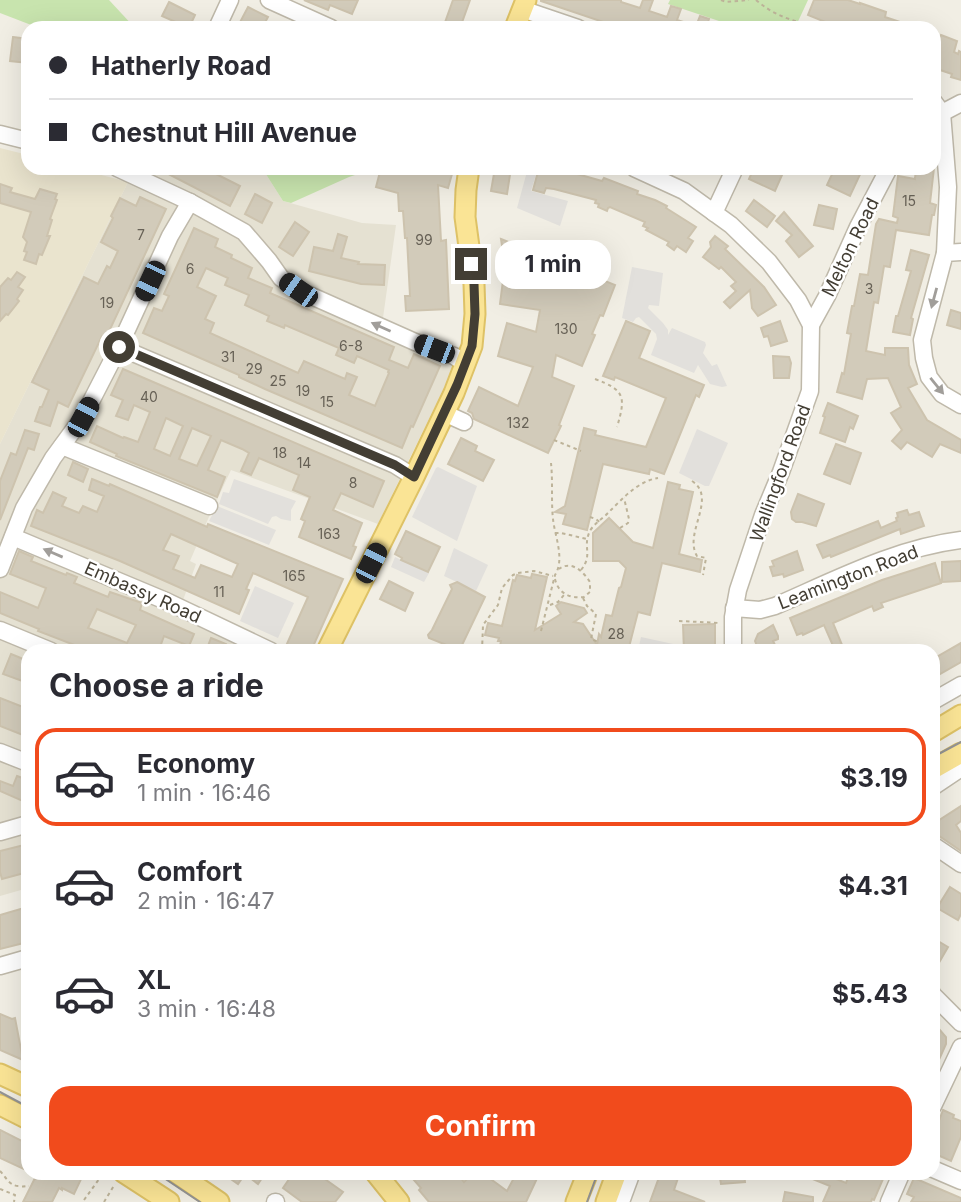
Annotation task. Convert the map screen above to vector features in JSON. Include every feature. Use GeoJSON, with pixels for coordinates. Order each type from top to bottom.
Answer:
{"type":"FeatureCollection","features":[{"type":"Feature","properties":{"kind":"main road"},"geometry":{"type":"LineString","coordinates":[[330,644],[414,477],[472,346],[474,284],[465,217],[468,175]]}},
{"type":"Feature","properties":{"kind":"main road"},"geometry":{"type":"LineString","coordinates":[[940,728],[961,715]]}},
{"type":"Feature","properties":{"kind":"main road"},"geometry":{"type":"LineString","coordinates":[[940,765],[961,753]]}},
{"type":"Feature","properties":{"kind":"main road"},"geometry":{"type":"LineString","coordinates":[[0,1074],[21,1084]]}},
{"type":"Feature","properties":{"kind":"main road"},"geometry":{"type":"LineString","coordinates":[[0,1105],[21,1116]]}},
{"type":"Feature","properties":{"kind":"main road"},"geometry":{"type":"LineString","coordinates":[[124,1180],[169,1202]]}},
{"type":"Feature","properties":{"kind":"main road"},"geometry":{"type":"LineString","coordinates":[[187,1180],[219,1202]]}},
{"type":"Feature","properties":{"kind":"main road"},"geometry":{"type":"LineString","coordinates":[[381,1180],[399,1202]]}},
{"type":"Feature","properties":{"kind":"main road"},"geometry":{"type":"LineString","coordinates":[[576,1202],[585,1180]]}},
{"type":"Feature","properties":{"kind":"main road"},"geometry":{"type":"LineString","coordinates":[[606,1202],[614,1180]]}},
{"type":"Feature","properties":{"kind":"street"},"geometry":{"type":"LineString","coordinates":[[220,21],[230,0]]}},
{"type":"Feature","properties":{"kind":"street"},"geometry":{"type":"LineString","coordinates":[[269,0],[316,21]]}},
{"type":"Feature","properties":{"kind":"street"},"geometry":{"type":"LineString","coordinates":[[524,5],[562,21]]}},
{"type":"Feature","properties":{"kind":"street"},"geometry":{"type":"LineString","coordinates":[[941,110],[961,103]]}},
{"type":"Feature","properties":{"kind":"street"},"geometry":{"type":"LineString","coordinates":[[0,134],[21,139]]}},
{"type":"Feature","properties":{"kind":"street"},"geometry":{"type":"LineString","coordinates":[[941,139],[953,252],[922,340],[929,377],[942,394],[961,405]]}},
{"type":"Feature","properties":{"kind":"street"},"geometry":{"type":"LineString","coordinates":[[133,175],[190,202],[244,232],[281,278],[298,290],[415,342],[454,356],[466,364]]}},
{"type":"Feature","properties":{"kind":"street"},"geometry":{"type":"LineString","coordinates":[[649,175],[684,191],[731,225],[769,262],[798,300],[811,325]]}},
{"type":"Feature","properties":{"kind":"street"},"geometry":{"type":"LineString","coordinates":[[714,213],[732,175]]}},
{"type":"Feature","properties":{"kind":"street","name":"Melton Road"},"geometry":{"type":"LineString","coordinates":[[811,325],[885,175]]}},
{"type":"Feature","properties":{"kind":"street"},"geometry":{"type":"LineString","coordinates":[[0,569],[24,508],[53,458],[83,417],[119,347],[170,236],[190,202]]}},
{"type":"Feature","properties":{"kind":"street","name":"Wallingford Road"},"geometry":{"type":"LineString","coordinates":[[733,644],[732,626],[738,590],[810,391],[811,325]]}},
{"type":"Feature","properties":{"kind":"street"},"geometry":{"type":"LineString","coordinates":[[119,347],[395,465],[414,477]]}},
{"type":"Feature","properties":{"kind":"street"},"geometry":{"type":"LineString","coordinates":[[444,413],[464,422]]}},
{"type":"Feature","properties":{"kind":"street"},"geometry":{"type":"LineString","coordinates":[[62,446],[209,506]]}},
{"type":"Feature","properties":{"kind":"street","name":"Embassy Road"},"geometry":{"type":"LineString","coordinates":[[13,537],[166,601],[256,644]]}},
{"type":"Feature","properties":{"kind":"street","name":"Leamington Road"},"geometry":{"type":"LineString","coordinates":[[734,608],[760,610],[775,607],[896,556],[935,544],[961,540]]}},
{"type":"Feature","properties":{"kind":"street"},"geometry":{"type":"LineString","coordinates":[[0,630],[34,644]]}},
{"type":"Feature","properties":{"kind":"street"},"geometry":{"type":"LineString","coordinates":[[940,697],[961,685]]}},
{"type":"Feature","properties":{"kind":"street"},"geometry":{"type":"LineString","coordinates":[[0,752],[21,760]]}},
{"type":"Feature","properties":{"kind":"street"},"geometry":{"type":"LineString","coordinates":[[940,782],[961,768]]}},
{"type":"Feature","properties":{"kind":"street"},"geometry":{"type":"LineString","coordinates":[[0,832],[21,826]]}},
{"type":"Feature","properties":{"kind":"street"},"geometry":{"type":"LineString","coordinates":[[940,850],[961,864]]}},
{"type":"Feature","properties":{"kind":"street"},"geometry":{"type":"LineString","coordinates":[[0,967],[21,960]]}},
{"type":"Feature","properties":{"kind":"street"},"geometry":{"type":"LineString","coordinates":[[940,1002],[961,1023]]}},
{"type":"Feature","properties":{"kind":"street"},"geometry":{"type":"LineString","coordinates":[[940,1091],[961,1047]]}},
{"type":"Feature","properties":{"kind":"street"},"geometry":{"type":"LineString","coordinates":[[940,1172],[961,1181]]}},
{"type":"Feature","properties":{"kind":"street"},"geometry":{"type":"LineString","coordinates":[[621,1202],[629,1180]]}},
{"type":"Feature","properties":{"kind":"street"},"geometry":{"type":"LineString","coordinates":[[888,1202],[898,1180]]}},
{"type":"Feature","properties":{"kind":"path"},"geometry":{"type":"LineString","coordinates":[[721,0],[749,0]]}},
{"type":"Feature","properties":{"kind":"path"},"geometry":{"type":"LineString","coordinates":[[756,0],[767,10],[795,21]]}},
{"type":"Feature","properties":{"kind":"path"},"geometry":{"type":"LineString","coordinates":[[595,379],[615,387],[619,393],[622,410],[617,427]]}},
{"type":"Feature","properties":{"kind":"path"},"geometry":{"type":"LineString","coordinates":[[554,440],[581,451]]}},
{"type":"Feature","properties":{"kind":"path"},"geometry":{"type":"LineString","coordinates":[[551,463],[552,518],[559,551],[558,570]]}},
{"type":"Feature","properties":{"kind":"path"},"geometry":{"type":"LineString","coordinates":[[580,570],[587,559],[588,539],[592,528],[624,497],[644,482],[658,478]]}},
{"type":"Feature","properties":{"kind":"path"},"geometry":{"type":"LineString","coordinates":[[692,481],[700,486],[702,492],[694,532],[694,549],[696,555],[706,558],[703,575]]}},
{"type":"Feature","properties":{"kind":"path"},"geometry":{"type":"LineString","coordinates":[[620,528],[628,523],[629,519],[624,497]]}},
{"type":"Feature","properties":{"kind":"path"},"geometry":{"type":"LineString","coordinates":[[590,517],[602,524]]}},
{"type":"Feature","properties":{"kind":"path"},"geometry":{"type":"LineString","coordinates":[[555,533],[588,539]]}},
{"type":"Feature","properties":{"kind":"path"},"geometry":{"type":"LineString","coordinates":[[541,631],[554,576],[563,566],[568,565],[580,570],[591,585],[590,592],[582,597],[564,594],[558,588],[554,576]]}},
{"type":"Feature","properties":{"kind":"path"},"geometry":{"type":"LineString","coordinates":[[482,644],[483,625],[498,605],[504,586],[513,575],[534,571],[554,576]]}},
{"type":"Feature","properties":{"kind":"path"},"geometry":{"type":"LineString","coordinates":[[548,604],[555,604],[564,594]]}},
{"type":"Feature","properties":{"kind":"path"},"geometry":{"type":"LineString","coordinates":[[582,597],[596,614],[590,639],[596,641],[596,644]]}},
{"type":"Feature","properties":{"kind":"path"},"geometry":{"type":"LineString","coordinates":[[679,621],[721,623]]}},
{"type":"Feature","properties":{"kind":"path"},"geometry":{"type":"LineString","coordinates":[[0,1171],[7,1181],[19,1186],[29,1186]]}},
{"type":"Feature","properties":{"kind":"path"},"geometry":{"type":"LineString","coordinates":[[85,1200],[99,1180]]}},
{"type":"Feature","properties":{"kind":"path"},"geometry":{"type":"LineString","coordinates":[[104,1202],[119,1180]]}},
{"type":"Feature","properties":{"kind":"path"},"geometry":{"type":"LineString","coordinates":[[9,1192],[13,1184]]}},
{"type":"Feature","properties":{"kind":"path"},"geometry":{"type":"LineString","coordinates":[[0,1189],[15,1195],[14,1202]]}},
{"type":"Feature","properties":{"kind":"shaded area"},"geometry":{"type":"Polygon","coordinates":[[[0,148],[21,153],[21,175],[102,175],[128,182],[0,444],[0,148]]]}},
{"type":"Feature","properties":{"kind":"shaded area"},"geometry":{"type":"Polygon","coordinates":[[[134,175],[266,175],[283,201],[362,223],[396,225],[381,332],[453,364],[454,367],[378,524],[231,470],[190,561],[196,564],[177,617],[236,644],[21,644],[21,890],[0,896],[0,444],[128,182],[134,175]]]}},
{"type":"Feature","properties":{"kind":"shaded area"},"geometry":{"type":"Polygon","coordinates":[[[526,175],[536,175],[531,191],[568,201],[560,226],[517,208],[526,175]]]}},
{"type":"Feature","properties":{"kind":"shaded area"},"geometry":{"type":"Polygon","coordinates":[[[632,267],[663,273],[659,306],[649,305],[648,308],[663,323],[668,335],[672,328],[705,342],[703,353],[712,366],[717,364],[727,386],[710,384],[698,365],[694,373],[651,355],[657,339],[656,334],[639,317],[633,322],[622,318],[632,267]]]}},
{"type":"Feature","properties":{"kind":"shaded area"},"geometry":{"type":"Polygon","coordinates":[[[697,429],[728,443],[709,486],[679,473],[697,429]]]}},
{"type":"Feature","properties":{"kind":"shaded area"},"geometry":{"type":"Polygon","coordinates":[[[438,467],[477,486],[457,541],[412,517],[438,467]]]}},
{"type":"Feature","properties":{"kind":"shaded area"},"geometry":{"type":"Polygon","coordinates":[[[234,479],[296,501],[291,510],[291,521],[276,516],[272,517],[268,524],[219,504],[223,492],[229,493],[234,479]]]}},
{"type":"Feature","properties":{"kind":"shaded area"},"geometry":{"type":"Polygon","coordinates":[[[217,506],[276,530],[269,545],[209,521],[217,506]]]}},
{"type":"Feature","properties":{"kind":"shaded area"},"geometry":{"type":"Polygon","coordinates":[[[454,548],[488,565],[476,591],[444,576],[454,548]]]}},
{"type":"Feature","properties":{"kind":"shaded area"},"geometry":{"type":"Polygon","coordinates":[[[395,557],[429,573],[424,582],[391,567],[395,557]]]}},
{"type":"Feature","properties":{"kind":"shaded area"},"geometry":{"type":"Polygon","coordinates":[[[255,586],[294,603],[278,638],[240,621],[255,586]]]}},
{"type":"Feature","properties":{"kind":"shaded area"},"geometry":{"type":"Polygon","coordinates":[[[641,637],[673,644],[640,644],[641,637]]]}},
{"type":"Feature","properties":{"kind":"green space"},"geometry":{"type":"Polygon","coordinates":[[[0,0],[109,0],[128,21],[21,21],[0,13],[0,0]]]}},
{"type":"Feature","properties":{"kind":"green space"},"geometry":{"type":"Polygon","coordinates":[[[670,0],[808,0],[798,21],[719,21],[668,4],[670,0]]]}},
{"type":"Feature","properties":{"kind":"green space"},"geometry":{"type":"Polygon","coordinates":[[[266,175],[355,175],[291,203],[283,201],[266,175]]]}},
{"type":"Feature","properties":{"kind":"building"},"geometry":{"type":"Polygon","coordinates":[[[304,0],[358,0],[352,14],[330,5],[328,10],[304,0]]]}},
{"type":"Feature","properties":{"kind":"building"},"geometry":{"type":"Polygon","coordinates":[[[453,0],[470,0],[462,21],[446,21],[453,0]]]}},
{"type":"Feature","properties":{"kind":"building"},"geometry":{"type":"Polygon","coordinates":[[[621,0],[640,8],[643,0],[653,0],[649,11],[667,17],[671,6],[681,9],[677,20],[680,21],[600,21],[541,1],[621,0]]]}},
{"type":"Feature","properties":{"kind":"building"},"geometry":{"type":"Polygon","coordinates":[[[814,0],[848,0],[886,12],[885,17],[897,21],[823,21],[808,15],[814,0]]]}},
{"type":"Feature","properties":{"kind":"building"},"geometry":{"type":"Polygon","coordinates":[[[169,2],[195,15],[192,21],[173,21],[162,16],[169,2]]]}},
{"type":"Feature","properties":{"kind":"building"},"geometry":{"type":"Polygon","coordinates":[[[248,7],[268,17],[266,21],[241,21],[248,7]]]}},
{"type":"Feature","properties":{"kind":"building"},"geometry":{"type":"Polygon","coordinates":[[[700,16],[708,21],[698,21],[700,16]]]}},
{"type":"Feature","properties":{"kind":"building"},"geometry":{"type":"Polygon","coordinates":[[[941,35],[957,41],[954,52],[961,52],[961,80],[951,77],[952,74],[941,70],[941,35]]]}},
{"type":"Feature","properties":{"kind":"building"},"geometry":{"type":"Polygon","coordinates":[[[13,37],[21,38],[21,62],[10,61],[13,37]]]}},
{"type":"Feature","properties":{"kind":"building"},"geometry":{"type":"Polygon","coordinates":[[[170,175],[218,175],[240,186],[230,206],[170,175]]]}},
{"type":"Feature","properties":{"kind":"building"},"geometry":{"type":"Polygon","coordinates":[[[379,175],[452,175],[448,188],[438,185],[441,241],[446,240],[449,309],[406,311],[405,296],[410,296],[403,211],[399,211],[398,193],[376,187],[379,175]]]}},
{"type":"Feature","properties":{"kind":"building"},"geometry":{"type":"Polygon","coordinates":[[[494,175],[510,175],[507,194],[491,191],[494,175]]]}},
{"type":"Feature","properties":{"kind":"building"},"geometry":{"type":"Polygon","coordinates":[[[537,175],[581,175],[602,181],[604,178],[667,206],[666,208],[696,227],[688,238],[693,241],[686,252],[677,246],[674,250],[667,245],[669,242],[646,230],[648,228],[643,226],[645,222],[610,207],[607,211],[598,207],[596,200],[554,189],[546,188],[544,193],[533,190],[537,175]]]}},
{"type":"Feature","properties":{"kind":"building"},"geometry":{"type":"Polygon","coordinates":[[[751,175],[782,175],[775,191],[749,179],[751,175]]]}},
{"type":"Feature","properties":{"kind":"building"},"geometry":{"type":"Polygon","coordinates":[[[832,175],[860,175],[850,196],[827,185],[832,175]]]}},
{"type":"Feature","properties":{"kind":"building"},"geometry":{"type":"Polygon","coordinates":[[[915,175],[933,175],[930,203],[936,205],[929,235],[896,230],[890,267],[884,266],[878,303],[874,302],[866,351],[885,355],[885,348],[908,348],[909,365],[917,384],[908,388],[927,420],[961,440],[961,453],[940,444],[932,457],[907,442],[901,449],[892,441],[902,430],[891,413],[901,407],[888,378],[867,379],[862,399],[837,392],[842,373],[844,374],[851,334],[847,333],[852,306],[860,274],[868,275],[876,224],[879,219],[897,223],[898,218],[893,216],[898,176],[915,179],[915,175]]]}},
{"type":"Feature","properties":{"kind":"building"},"geometry":{"type":"Polygon","coordinates":[[[0,184],[12,188],[10,192],[35,199],[40,189],[57,194],[47,236],[50,236],[36,264],[24,260],[27,242],[23,237],[31,212],[0,203],[0,184]]]}},
{"type":"Feature","properties":{"kind":"building"},"geometry":{"type":"Polygon","coordinates":[[[255,194],[272,203],[262,223],[245,214],[255,194]]]}},
{"type":"Feature","properties":{"kind":"building"},"geometry":{"type":"Polygon","coordinates":[[[140,197],[166,209],[106,338],[102,336],[68,407],[58,402],[50,426],[35,421],[49,390],[32,382],[84,277],[98,284],[107,266],[110,268],[118,251],[101,242],[120,198],[136,206],[140,197]]]}},
{"type":"Feature","properties":{"kind":"building"},"geometry":{"type":"Polygon","coordinates":[[[754,200],[775,216],[767,227],[746,211],[754,200]]]}},
{"type":"Feature","properties":{"kind":"building"},"geometry":{"type":"Polygon","coordinates":[[[819,205],[837,209],[833,229],[814,225],[819,205]]]}},
{"type":"Feature","properties":{"kind":"building"},"geometry":{"type":"Polygon","coordinates":[[[784,212],[813,246],[799,257],[786,241],[792,235],[776,221],[784,212]]]}},
{"type":"Feature","properties":{"kind":"building"},"geometry":{"type":"Polygon","coordinates":[[[295,222],[309,232],[293,256],[279,247],[295,222]]]}},
{"type":"Feature","properties":{"kind":"building"},"geometry":{"type":"Polygon","coordinates":[[[194,228],[218,239],[215,247],[252,268],[248,278],[272,288],[270,293],[394,347],[389,360],[408,368],[414,354],[440,366],[402,448],[143,333],[154,308],[162,311],[169,296],[164,294],[194,228]],[[206,268],[197,287],[216,296],[205,319],[214,323],[210,333],[298,373],[304,361],[345,379],[347,373],[357,377],[349,395],[375,406],[389,370],[357,356],[354,363],[336,355],[339,348],[285,325],[284,328],[267,321],[269,316],[245,305],[249,295],[225,285],[228,278],[206,268]]]}},
{"type":"Feature","properties":{"kind":"building"},"geometry":{"type":"Polygon","coordinates":[[[338,234],[347,237],[341,258],[359,262],[358,264],[385,265],[384,285],[361,284],[309,271],[314,247],[333,251],[338,234]]]}},
{"type":"Feature","properties":{"kind":"building"},"geometry":{"type":"Polygon","coordinates":[[[715,236],[728,246],[725,249],[764,287],[776,305],[758,316],[752,308],[750,290],[730,308],[724,302],[736,291],[731,286],[736,282],[721,267],[719,269],[703,257],[715,236]]]}},
{"type":"Feature","properties":{"kind":"building"},"geometry":{"type":"Polygon","coordinates":[[[501,239],[615,285],[603,316],[600,315],[592,334],[595,335],[582,366],[556,355],[552,377],[574,386],[559,425],[561,426],[548,453],[474,419],[468,411],[479,387],[518,406],[533,367],[498,356],[507,323],[536,332],[540,310],[500,304],[505,265],[501,239]]]}},
{"type":"Feature","properties":{"kind":"building"},"geometry":{"type":"Polygon","coordinates":[[[911,250],[929,255],[911,318],[910,335],[893,332],[911,271],[906,270],[911,250]]]}},
{"type":"Feature","properties":{"kind":"building"},"geometry":{"type":"Polygon","coordinates":[[[17,272],[25,277],[18,287],[23,290],[17,299],[19,301],[0,321],[0,287],[17,272]]]}},
{"type":"Feature","properties":{"kind":"building"},"geometry":{"type":"Polygon","coordinates":[[[951,310],[961,313],[961,329],[947,325],[951,310]]]}},
{"type":"Feature","properties":{"kind":"building"},"geometry":{"type":"Polygon","coordinates":[[[626,321],[650,331],[639,358],[704,385],[699,397],[696,395],[664,474],[650,469],[649,474],[603,464],[587,530],[563,524],[566,514],[555,512],[565,506],[584,428],[596,431],[595,435],[646,447],[666,398],[615,377],[614,380],[603,376],[626,321]]]}},
{"type":"Feature","properties":{"kind":"building"},"geometry":{"type":"Polygon","coordinates":[[[780,321],[787,341],[771,346],[768,336],[764,337],[761,328],[780,321]]]}},
{"type":"Feature","properties":{"kind":"building"},"geometry":{"type":"Polygon","coordinates":[[[773,356],[789,357],[789,378],[774,378],[773,356]]]}},
{"type":"Feature","properties":{"kind":"building"},"geometry":{"type":"Polygon","coordinates":[[[123,369],[384,481],[373,507],[341,493],[333,510],[362,523],[351,559],[299,537],[305,521],[301,519],[310,497],[293,490],[299,475],[259,458],[251,475],[241,471],[249,453],[242,449],[221,440],[208,470],[225,477],[217,497],[116,456],[117,454],[90,442],[97,426],[138,442],[150,412],[134,405],[128,420],[116,416],[123,400],[111,395],[123,369]],[[166,418],[154,449],[170,456],[183,426],[166,418]],[[192,428],[179,459],[197,466],[211,436],[192,428]]]}},
{"type":"Feature","properties":{"kind":"building"},"geometry":{"type":"Polygon","coordinates":[[[828,403],[858,416],[853,429],[850,427],[845,442],[820,433],[828,403]]]}},
{"type":"Feature","properties":{"kind":"building"},"geometry":{"type":"Polygon","coordinates":[[[25,430],[39,434],[34,450],[28,448],[0,520],[0,481],[11,453],[16,455],[25,430]]]}},
{"type":"Feature","properties":{"kind":"building"},"geometry":{"type":"Polygon","coordinates":[[[461,438],[477,446],[475,451],[494,460],[483,481],[448,464],[461,438]]]}},
{"type":"Feature","properties":{"kind":"building"},"geometry":{"type":"Polygon","coordinates":[[[836,444],[861,453],[850,484],[824,474],[836,444]]]}},
{"type":"Feature","properties":{"kind":"building"},"geometry":{"type":"Polygon","coordinates":[[[73,462],[88,469],[83,482],[68,475],[73,462]]]}},
{"type":"Feature","properties":{"kind":"building"},"geometry":{"type":"Polygon","coordinates":[[[92,479],[343,579],[314,644],[287,644],[308,597],[253,573],[239,614],[120,561],[31,526],[37,510],[43,513],[53,492],[66,498],[62,506],[79,513],[83,506],[97,512],[104,496],[89,490],[92,479]],[[171,534],[163,550],[179,556],[173,569],[195,578],[201,565],[232,577],[238,564],[171,534]]]}},
{"type":"Feature","properties":{"kind":"building"},"geometry":{"type":"Polygon","coordinates":[[[668,482],[680,485],[679,489],[693,492],[679,554],[702,560],[700,572],[662,563],[650,615],[638,612],[630,644],[597,644],[606,615],[612,616],[626,568],[619,561],[593,561],[593,533],[609,518],[633,542],[653,548],[668,482]]]}},
{"type":"Feature","properties":{"kind":"building"},"geometry":{"type":"Polygon","coordinates":[[[798,494],[824,504],[816,526],[792,519],[791,512],[798,494]]]}},
{"type":"Feature","properties":{"kind":"building"},"geometry":{"type":"Polygon","coordinates":[[[907,510],[909,515],[919,512],[924,526],[901,534],[900,529],[823,558],[817,545],[878,521],[881,528],[897,521],[897,513],[907,510]]]}},
{"type":"Feature","properties":{"kind":"building"},"geometry":{"type":"Polygon","coordinates":[[[406,531],[440,547],[428,572],[401,560],[402,558],[395,554],[406,531]]]}},
{"type":"Feature","properties":{"kind":"building"},"geometry":{"type":"Polygon","coordinates":[[[19,551],[33,557],[31,561],[77,577],[74,583],[108,597],[110,592],[142,603],[140,610],[194,634],[190,644],[164,636],[161,644],[72,644],[0,613],[0,592],[38,608],[46,588],[10,574],[19,551]],[[97,609],[88,628],[127,643],[136,625],[97,609]]]}},
{"type":"Feature","properties":{"kind":"building"},"geometry":{"type":"Polygon","coordinates":[[[797,551],[803,570],[784,577],[783,574],[773,576],[770,567],[774,566],[772,561],[797,551]]]}},
{"type":"Feature","properties":{"kind":"building"},"geometry":{"type":"Polygon","coordinates":[[[961,561],[961,581],[942,582],[942,562],[961,561]]]}},
{"type":"Feature","properties":{"kind":"building"},"geometry":{"type":"Polygon","coordinates":[[[935,563],[941,583],[881,603],[883,607],[874,611],[872,606],[833,623],[842,644],[832,644],[824,625],[797,635],[790,618],[882,580],[935,563]]]}},
{"type":"Feature","properties":{"kind":"building"},"geometry":{"type":"Polygon","coordinates":[[[517,575],[547,577],[535,630],[561,614],[556,606],[561,602],[584,608],[587,613],[574,622],[583,624],[596,644],[500,644],[499,638],[485,635],[488,623],[502,626],[513,580],[515,581],[517,575]]]}},
{"type":"Feature","properties":{"kind":"building"},"geometry":{"type":"Polygon","coordinates":[[[389,581],[413,593],[405,611],[380,599],[389,581]]]}},
{"type":"Feature","properties":{"kind":"building"},"geometry":{"type":"Polygon","coordinates":[[[457,582],[485,597],[462,644],[444,644],[429,638],[428,635],[452,589],[450,585],[457,582]]]}},
{"type":"Feature","properties":{"kind":"building"},"geometry":{"type":"Polygon","coordinates":[[[715,624],[715,644],[684,644],[683,625],[715,624]]]}},
{"type":"Feature","properties":{"kind":"building"},"geometry":{"type":"Polygon","coordinates":[[[773,625],[778,639],[773,641],[774,644],[756,644],[758,634],[773,625]]]}},
{"type":"Feature","properties":{"kind":"building"},"geometry":{"type":"Polygon","coordinates":[[[211,638],[226,644],[209,644],[211,638]]]}},
{"type":"Feature","properties":{"kind":"building"},"geometry":{"type":"Polygon","coordinates":[[[961,643],[961,662],[940,674],[940,655],[961,643]]]}},
{"type":"Feature","properties":{"kind":"building"},"geometry":{"type":"Polygon","coordinates":[[[11,654],[21,658],[21,680],[3,674],[11,654]]]}},
{"type":"Feature","properties":{"kind":"building"},"geometry":{"type":"Polygon","coordinates":[[[0,698],[21,706],[21,734],[0,726],[0,698]]]}},
{"type":"Feature","properties":{"kind":"building"},"geometry":{"type":"Polygon","coordinates":[[[17,776],[21,777],[21,800],[0,791],[0,781],[13,786],[17,776]]]}},
{"type":"Feature","properties":{"kind":"building"},"geometry":{"type":"Polygon","coordinates":[[[961,806],[961,821],[956,825],[961,833],[961,851],[940,837],[940,820],[961,806]]]}},
{"type":"Feature","properties":{"kind":"building"},"geometry":{"type":"Polygon","coordinates":[[[21,846],[21,874],[2,879],[0,851],[21,846]]]}},
{"type":"Feature","properties":{"kind":"building"},"geometry":{"type":"Polygon","coordinates":[[[950,887],[961,894],[961,914],[958,920],[940,910],[940,903],[950,887]]]}},
{"type":"Feature","properties":{"kind":"building"},"geometry":{"type":"Polygon","coordinates":[[[21,909],[21,944],[0,949],[0,915],[21,909]]]}},
{"type":"Feature","properties":{"kind":"building"},"geometry":{"type":"Polygon","coordinates":[[[940,942],[948,947],[940,961],[940,942]]]}},
{"type":"Feature","properties":{"kind":"building"},"geometry":{"type":"Polygon","coordinates":[[[0,1014],[15,1018],[21,1059],[0,1050],[0,1014]]]}},
{"type":"Feature","properties":{"kind":"building"},"geometry":{"type":"Polygon","coordinates":[[[940,1030],[946,1037],[940,1057],[940,1030]]]}},
{"type":"Feature","properties":{"kind":"building"},"geometry":{"type":"Polygon","coordinates":[[[943,1110],[961,1121],[961,1137],[951,1161],[940,1156],[940,1118],[943,1110]]]}},
{"type":"Feature","properties":{"kind":"building"},"geometry":{"type":"Polygon","coordinates":[[[0,1130],[21,1140],[21,1168],[0,1158],[0,1130]]]}},
{"type":"Feature","properties":{"kind":"building"},"geometry":{"type":"Polygon","coordinates":[[[34,1180],[81,1180],[74,1194],[59,1188],[52,1202],[23,1202],[34,1180]]]}},
{"type":"Feature","properties":{"kind":"building"},"geometry":{"type":"Polygon","coordinates":[[[288,1180],[326,1180],[343,1192],[335,1202],[302,1202],[283,1188],[288,1180]]]}},
{"type":"Feature","properties":{"kind":"building"},"geometry":{"type":"Polygon","coordinates":[[[414,1180],[492,1180],[507,1191],[513,1180],[536,1180],[526,1202],[429,1202],[419,1190],[421,1188],[414,1180]]]}},
{"type":"Feature","properties":{"kind":"building"},"geometry":{"type":"Polygon","coordinates":[[[658,1180],[677,1180],[674,1190],[705,1202],[650,1202],[658,1180]]]}},
{"type":"Feature","properties":{"kind":"building"},"geometry":{"type":"Polygon","coordinates":[[[720,1180],[745,1180],[745,1182],[721,1184],[720,1180]]]}},
{"type":"Feature","properties":{"kind":"building"},"geometry":{"type":"Polygon","coordinates":[[[815,1180],[838,1180],[846,1183],[847,1180],[883,1180],[871,1202],[823,1202],[830,1186],[815,1180]]]}},
{"type":"Feature","properties":{"kind":"building"},"geometry":{"type":"Polygon","coordinates":[[[913,1180],[919,1180],[961,1198],[961,1202],[911,1202],[914,1197],[907,1194],[913,1180]]]}},
{"type":"Feature","properties":{"kind":"building"},"geometry":{"type":"Polygon","coordinates":[[[785,1192],[813,1197],[813,1202],[783,1202],[785,1192]]]}},
{"type":"Feature","properties":{"kind":"tram line"},"geometry":{"type":"LineString","coordinates":[[940,753],[961,742]]}},
{"type":"Feature","properties":{"kind":"tram line"},"geometry":{"type":"LineString","coordinates":[[0,1092],[21,1103]]}},
{"type":"Feature","properties":{"kind":"tram line"},"geometry":{"type":"LineString","coordinates":[[167,1180],[200,1202]]}},
{"type":"Feature","properties":{"kind":"tram line"},"geometry":{"type":"LineString","coordinates":[[587,1202],[595,1180]]}},
{"type":"Feature","properties":{"kind":"route"},"geometry":{"type":"LineString","coordinates":[[119,347],[400,467],[414,477],[472,346],[475,314],[471,264]]}}]}
